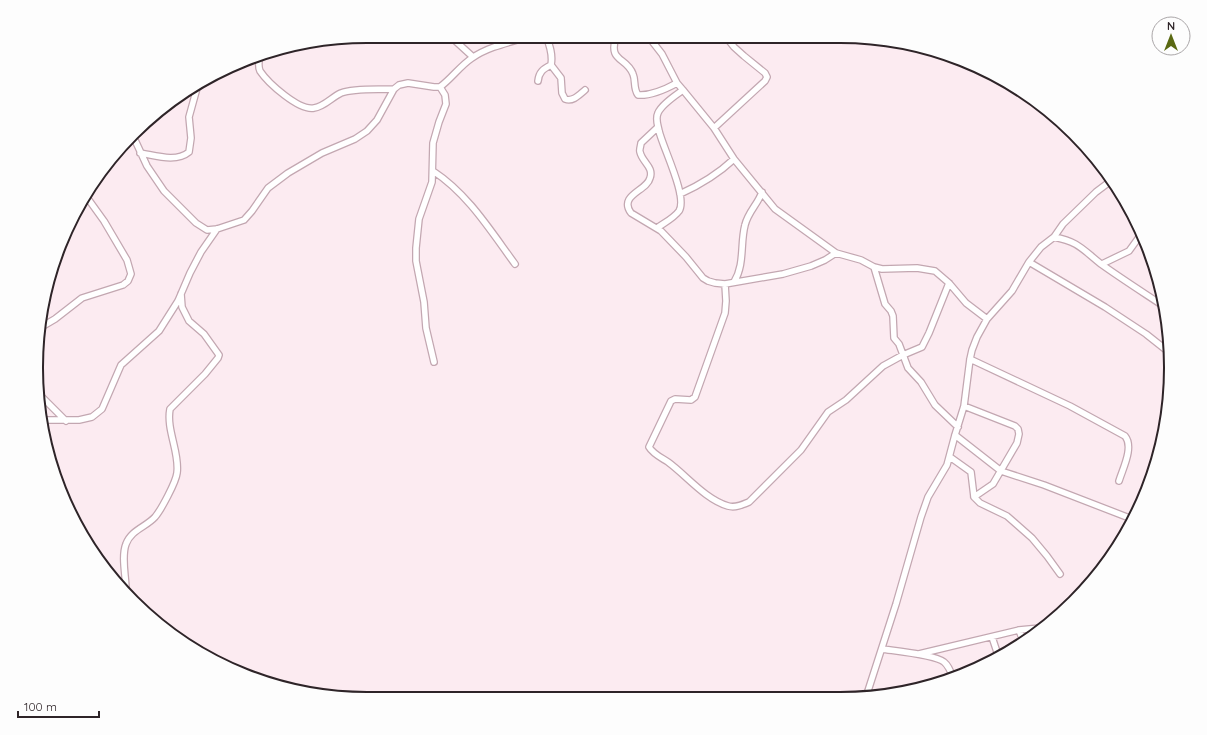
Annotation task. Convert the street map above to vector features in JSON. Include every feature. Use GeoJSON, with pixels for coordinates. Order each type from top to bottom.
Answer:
{"type":"FeatureCollection","features":[{"type":"Feature","properties":{"kind":"street"},"geometry":{"type":"LineString","coordinates":[[458,43],[473,57]]}},
{"type":"Feature","properties":{"kind":"street"},"geometry":{"type":"LineString","coordinates":[[135,141],[154,178],[172,200],[201,227],[207,230],[217,229],[244,220],[271,185],[288,173],[322,153],[355,139],[367,131],[377,120],[394,89],[403,83],[434,88],[440,87],[459,68],[473,57],[485,51],[510,43]]}},
{"type":"Feature","properties":{"kind":"street"},"geometry":{"type":"LineString","coordinates":[[549,43],[552,52],[551,65],[561,78],[562,93],[565,99],[572,99],[585,90]]}},
{"type":"Feature","properties":{"kind":"street"},"geometry":{"type":"LineString","coordinates":[[614,43],[614,53],[629,67],[634,74],[635,91],[638,95],[649,94],[677,83]]}},
{"type":"Feature","properties":{"kind":"street"},"geometry":{"type":"LineString","coordinates":[[653,43],[662,54],[682,90],[714,128],[734,159],[780,212],[836,253],[861,260],[882,270],[917,268],[935,271],[949,283],[966,303],[987,319]]}},
{"type":"Feature","properties":{"kind":"street"},"geometry":{"type":"LineString","coordinates":[[714,128],[765,81],[767,77],[765,73],[731,43]]}},
{"type":"Feature","properties":{"kind":"street"},"geometry":{"type":"LineString","coordinates":[[259,62],[260,70],[265,77],[286,96],[305,108],[320,106],[343,93],[361,90],[394,89]]}},
{"type":"Feature","properties":{"kind":"street"},"geometry":{"type":"LineString","coordinates":[[538,81],[541,72],[551,65]]}},
{"type":"Feature","properties":{"kind":"street"},"geometry":{"type":"LineString","coordinates":[[434,362],[429,343],[424,302],[416,261],[420,219],[432,182],[433,143],[446,104],[445,95],[440,87]]}},
{"type":"Feature","properties":{"kind":"street"},"geometry":{"type":"LineString","coordinates":[[657,228],[679,210],[681,204],[680,194],[672,166],[662,142],[658,127],[658,112],[682,90]]}},
{"type":"Feature","properties":{"kind":"street"},"geometry":{"type":"LineString","coordinates":[[140,153],[176,158],[185,156],[189,152],[191,138],[189,117],[196,92]]}},
{"type":"Feature","properties":{"kind":"street"},"geometry":{"type":"LineString","coordinates":[[658,127],[641,143],[640,152],[650,170],[651,177],[649,182],[631,197],[628,204],[628,209],[661,231],[708,282],[724,284],[783,274],[811,266],[836,253]]}},
{"type":"Feature","properties":{"kind":"street"},"geometry":{"type":"LineString","coordinates":[[680,194],[703,182],[726,167],[734,159]]}},
{"type":"Feature","properties":{"kind":"street"},"geometry":{"type":"LineString","coordinates":[[433,171],[448,180],[457,189],[492,231],[515,264]]}},
{"type":"Feature","properties":{"kind":"street"},"geometry":{"type":"LineString","coordinates":[[868,690],[928,497],[944,472],[950,457],[954,435],[964,406],[970,360],[977,337],[987,319],[1012,290],[1029,262],[1041,247],[1054,237],[1063,224],[1089,198],[1107,184]]}},
{"type":"Feature","properties":{"kind":"street"},"geometry":{"type":"LineString","coordinates":[[734,282],[740,269],[743,234],[748,215],[759,200],[762,192]]}},
{"type":"Feature","properties":{"kind":"street"},"geometry":{"type":"LineString","coordinates":[[46,324],[56,319],[82,298],[118,287],[130,278],[130,270],[127,260],[112,233],[89,200]]}},
{"type":"Feature","properties":{"kind":"street"},"geometry":{"type":"LineString","coordinates":[[47,420],[66,421],[92,417],[102,409],[121,365],[159,331],[178,301],[200,252],[217,229]]}},
{"type":"Feature","properties":{"kind":"street"},"geometry":{"type":"LineString","coordinates":[[1054,237],[1072,241],[1102,264],[1157,302]]}},
{"type":"Feature","properties":{"kind":"street"},"geometry":{"type":"LineString","coordinates":[[1102,264],[1129,250],[1137,239]]}},
{"type":"Feature","properties":{"kind":"street"},"geometry":{"type":"LineString","coordinates":[[1029,262],[1105,307],[1146,334],[1163,348]]}},
{"type":"Feature","properties":{"kind":"street"},"geometry":{"type":"LineString","coordinates":[[874,267],[885,304],[893,316],[894,338],[899,344],[908,368],[921,382],[935,405],[958,427]]}},
{"type":"Feature","properties":{"kind":"street"},"geometry":{"type":"LineString","coordinates":[[724,284],[726,301],[724,313],[695,396],[691,400],[676,399],[671,401],[649,447],[689,481],[712,497],[727,506],[739,506],[749,502],[801,450],[828,412],[846,400],[883,366],[922,347],[925,343],[949,283]]}},
{"type":"Feature","properties":{"kind":"street"},"geometry":{"type":"LineString","coordinates":[[126,583],[124,554],[126,544],[133,534],[156,517],[174,484],[177,473],[170,425],[170,409],[205,374],[219,355],[204,334],[189,321],[182,307],[180,294]]}},
{"type":"Feature","properties":{"kind":"street"},"geometry":{"type":"LineString","coordinates":[[970,360],[1088,415],[1128,439],[1129,446],[1119,481]]}},
{"type":"Feature","properties":{"kind":"street"},"geometry":{"type":"LineString","coordinates":[[45,400],[66,421]]}},
{"type":"Feature","properties":{"kind":"street"},"geometry":{"type":"LineString","coordinates":[[964,406],[1015,426],[1018,429],[1019,434],[1017,443],[993,484],[974,497]]}},
{"type":"Feature","properties":{"kind":"street"},"geometry":{"type":"LineString","coordinates":[[954,435],[1001,470],[1128,517]]}},
{"type":"Feature","properties":{"kind":"street"},"geometry":{"type":"LineString","coordinates":[[950,457],[971,472],[974,497],[980,503],[1007,516],[1032,538],[1048,556],[1060,574]]}},
{"type":"Feature","properties":{"kind":"street"},"geometry":{"type":"LineString","coordinates":[[919,654],[1019,630],[1032,629]]}},
{"type":"Feature","properties":{"kind":"street"},"geometry":{"type":"LineString","coordinates":[[1019,630],[1021,636]]}},
{"type":"Feature","properties":{"kind":"street"},"geometry":{"type":"LineString","coordinates":[[992,637],[997,652]]}},
{"type":"Feature","properties":{"kind":"street"},"geometry":{"type":"LineString","coordinates":[[882,649],[919,654],[943,661],[951,672]]}}]}
